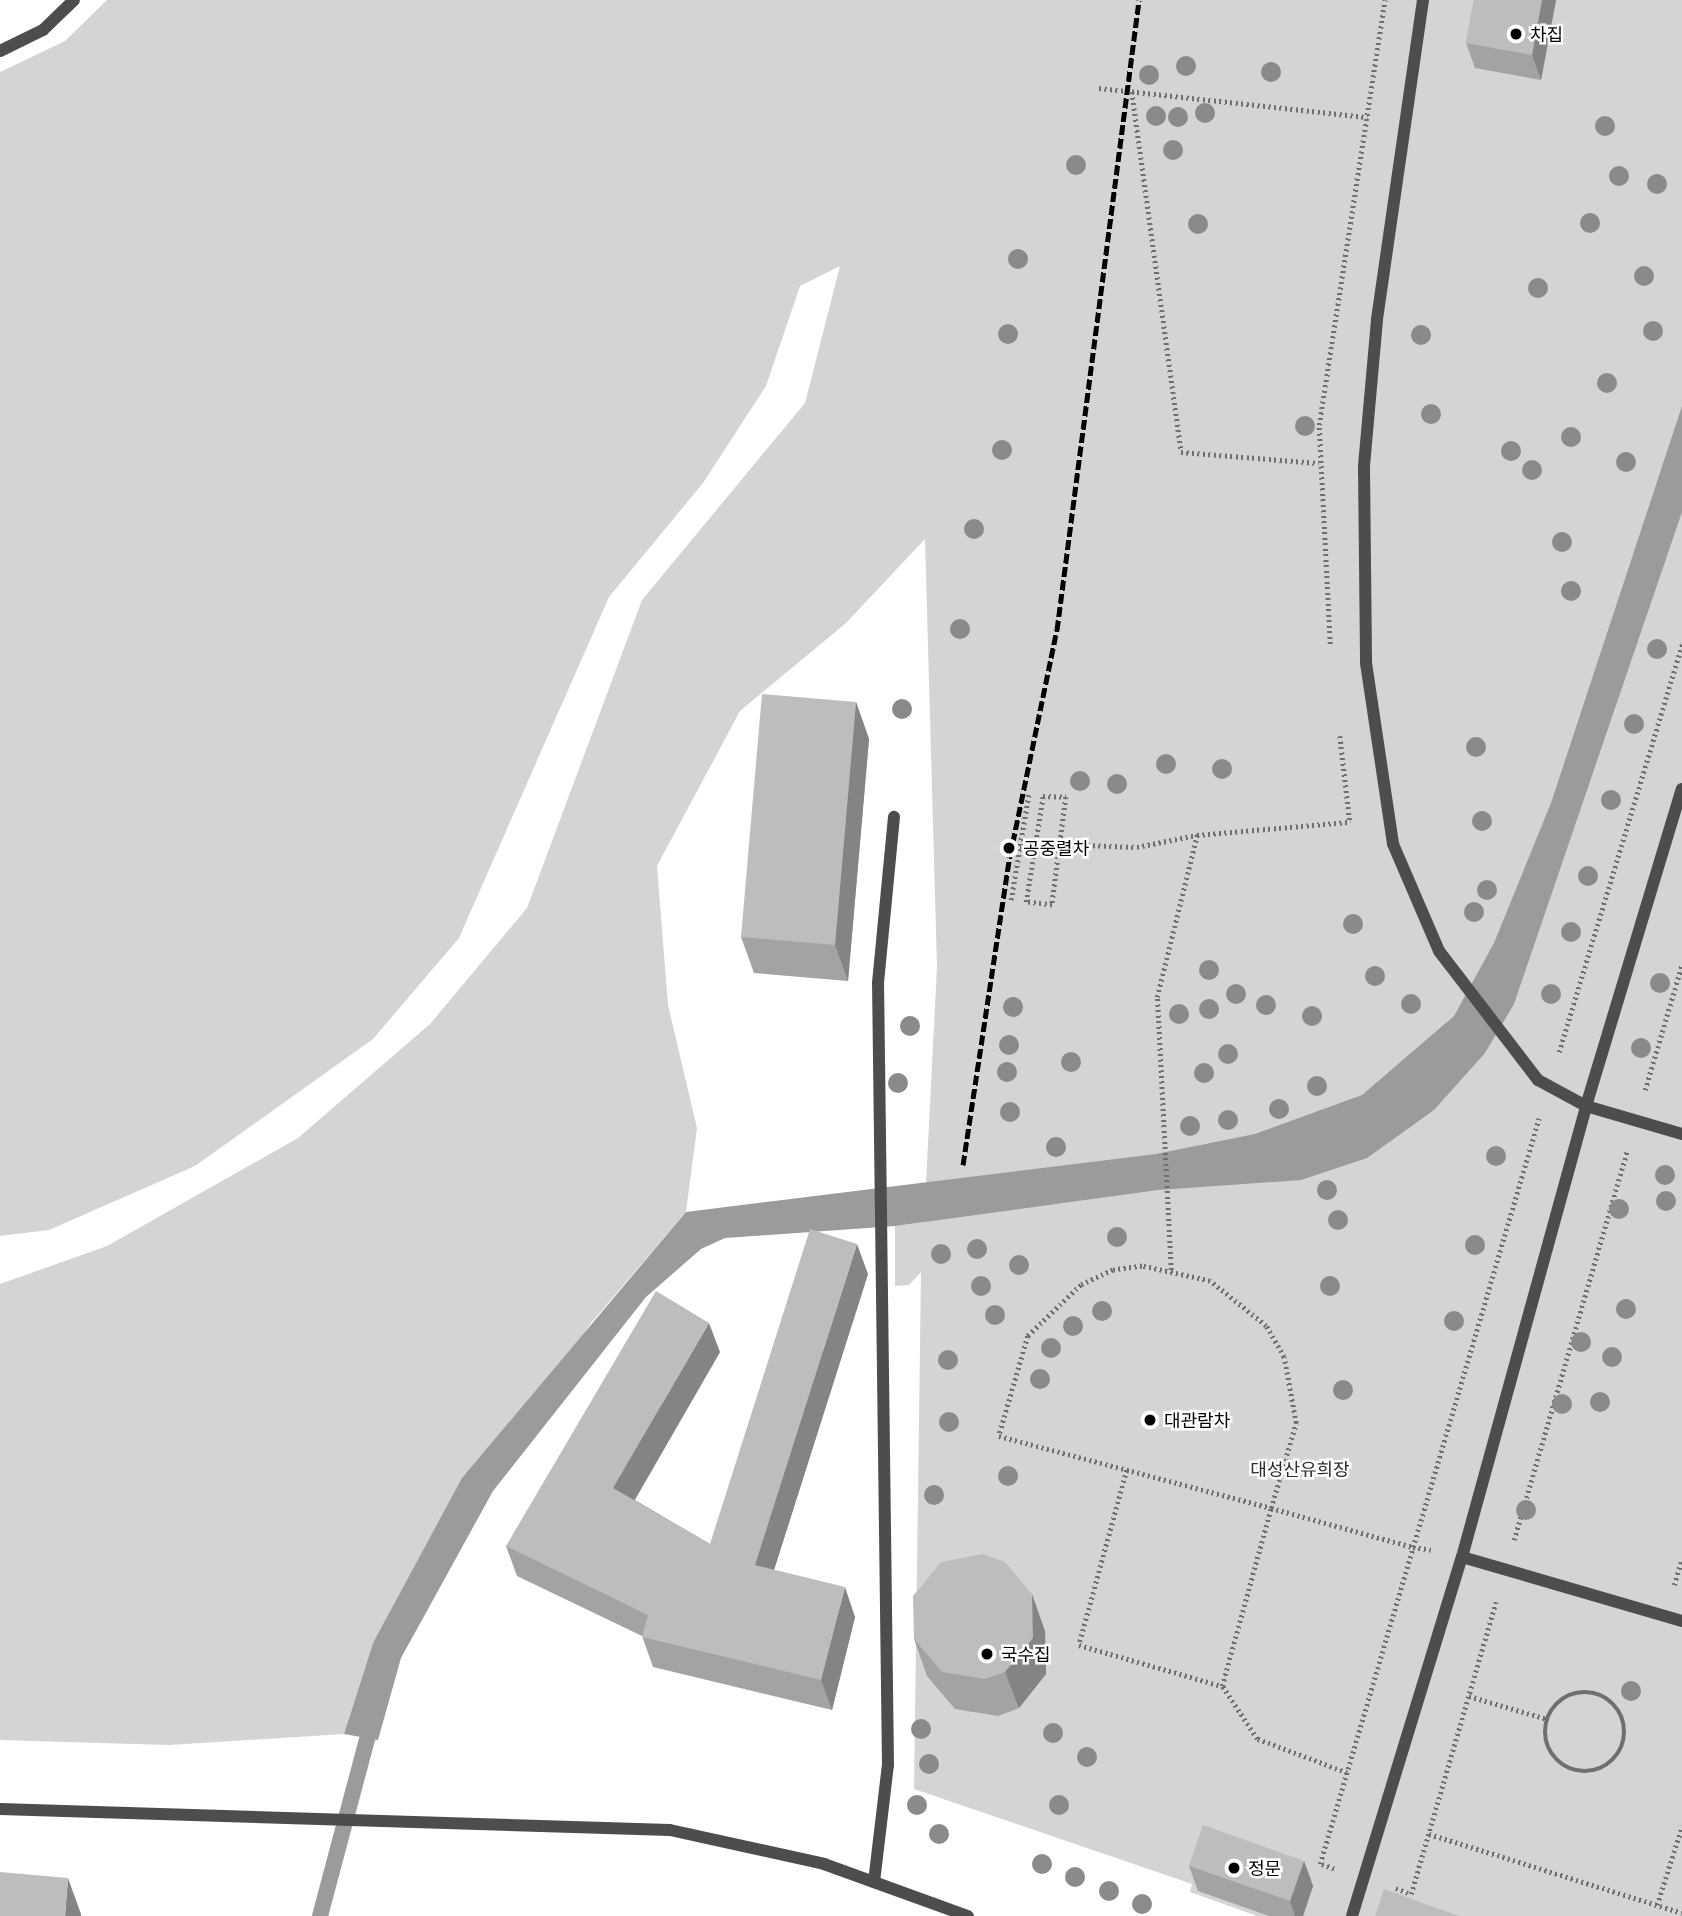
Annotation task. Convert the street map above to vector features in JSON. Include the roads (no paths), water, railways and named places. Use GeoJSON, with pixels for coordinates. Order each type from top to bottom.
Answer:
{"type":"FeatureCollection","features":[{"type":"Feature","properties":{"kind":"street"},"geometry":{"type":"LineString","coordinates":[[0,51],[43,30],[74,0]]}},
{"type":"Feature","properties":{"kind":"street"},"geometry":{"type":"LineString","coordinates":[[1423,0],[1377,320],[1364,467],[1366,663],[1390,819],[1412,896],[1468,990],[1498,1030],[1549,1086],[1586,1106],[1682,1133]]}},
{"type":"Feature","properties":{"kind":"street"},"geometry":{"type":"LineString","coordinates":[[1352,1916],[1462,1557],[1586,1106],[1682,789]]}},
{"type":"Feature","properties":{"kind":"street"},"geometry":{"type":"LineString","coordinates":[[874,1882],[888,1765],[878,984],[894,817]]}},
{"type":"Feature","properties":{"kind":"street"},"geometry":{"type":"LineString","coordinates":[[1462,1557],[1682,1621]]}},
{"type":"Feature","properties":{"kind":"street"},"geometry":{"type":"LineString","coordinates":[[0,1809],[480,1820],[670,1830],[824,1864],[968,1916]]}},
{"type":"Feature","properties":{"kind":"waterway"},"geometry":{"type":"LineString","coordinates":[[320,1916],[372,1720]]}},
{"type":"Feature","properties":{"kind":"railway"},"geometry":{"type":"LineString","coordinates":[[963,1165],[1010,856],[1057,630],[1139,0]]}},
{"type":"Feature","properties":{"kind":"place","name":"차집"},"geometry":{"type":"Point","coordinates":[1516,34]}},
{"type":"Feature","properties":{"kind":"place","name":"공중렬차"},"geometry":{"type":"Point","coordinates":[1009,848]}},
{"type":"Feature","properties":{"kind":"place","name":"대관람차"},"geometry":{"type":"Point","coordinates":[1150,1420]}},
{"type":"Feature","properties":{"kind":"place","name":"국수집"},"geometry":{"type":"Point","coordinates":[987,1654]}},
{"type":"Feature","properties":{"kind":"place","name":"정문"},"geometry":{"type":"Point","coordinates":[1234,1868]}},
{"type":"Feature","properties":{"kind":"park label","name":"대성산유희장"},"geometry":{"type":"Point","coordinates":[1300,1469]}}]}
